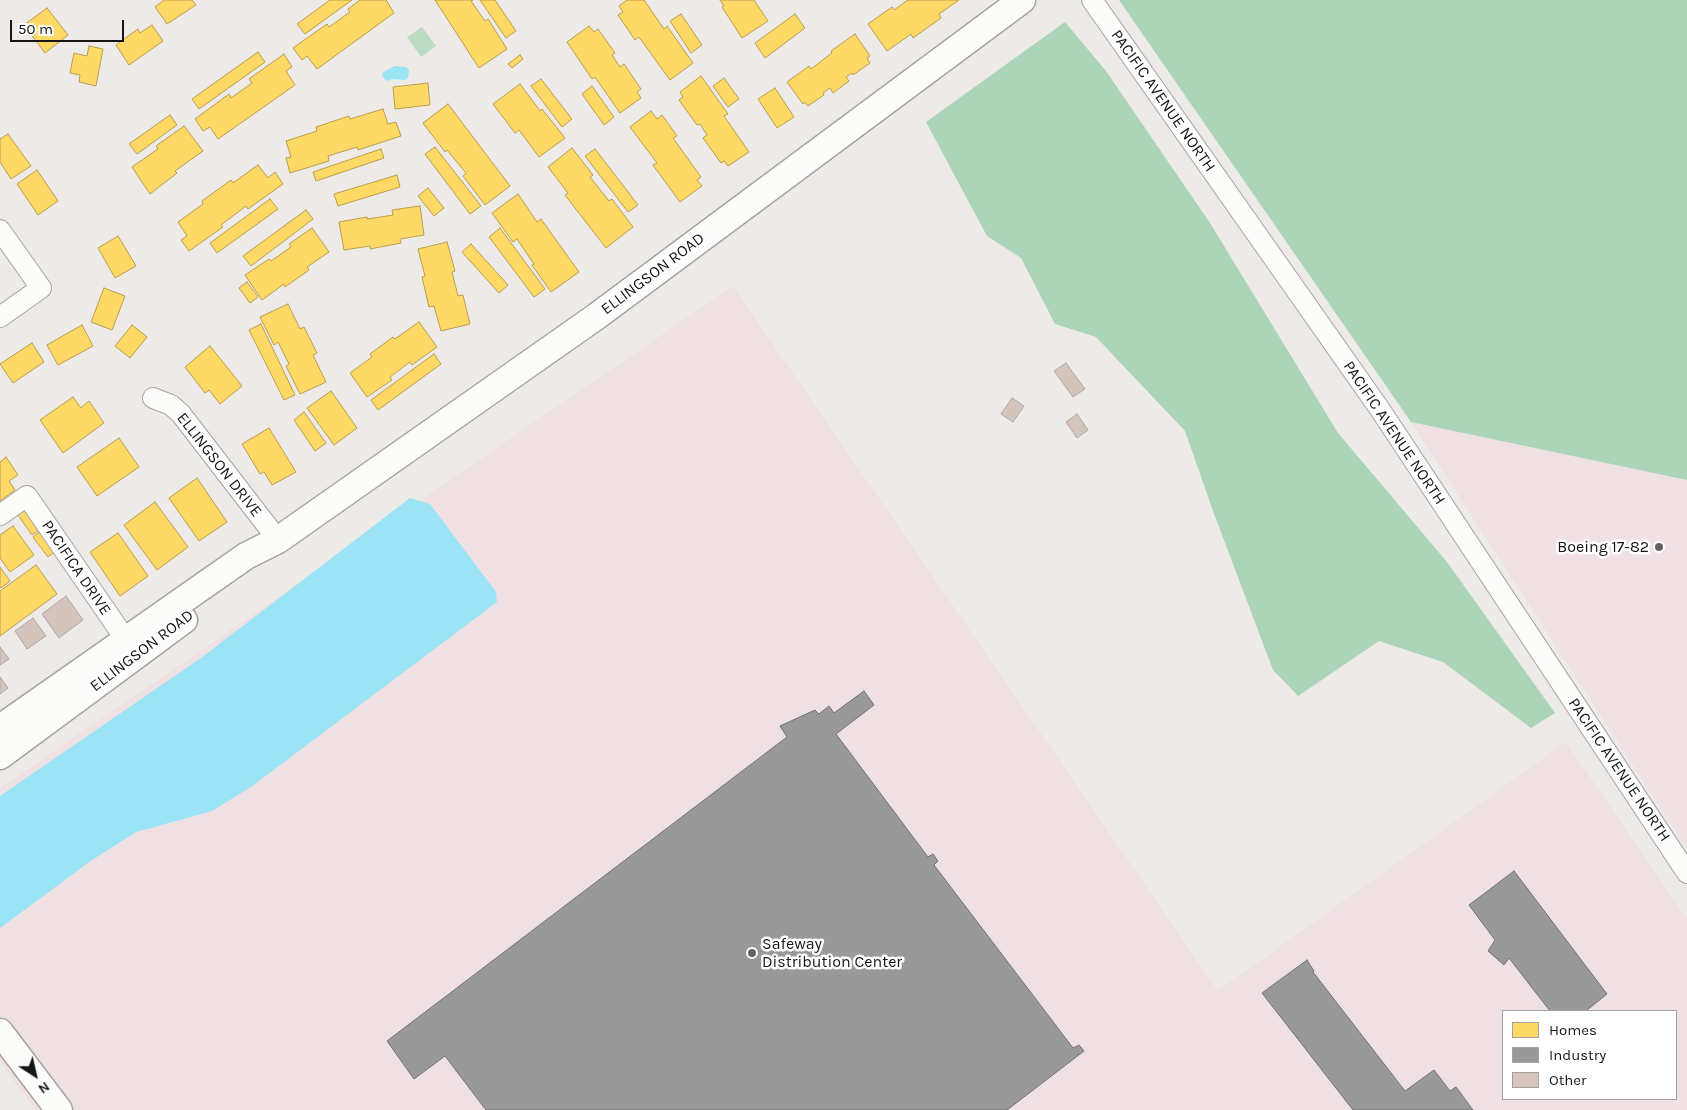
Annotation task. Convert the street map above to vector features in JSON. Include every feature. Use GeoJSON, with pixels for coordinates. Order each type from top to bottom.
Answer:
{"type":"FeatureCollection","features":[{"type":"Feature","properties":{"kind":"main road","name":"ELLINGSON ROAD"},"geometry":{"type":"LineString","coordinates":[[0,728],[246,556],[278,540],[597,316],[1022,0]]}},
{"type":"Feature","properties":{"kind":"main road","name":"ELLINGSON ROAD"},"geometry":{"type":"LineString","coordinates":[[0,756],[253,568],[278,540]]}},
{"type":"Feature","properties":{"kind":"main road"},"geometry":{"type":"LineString","coordinates":[[0,1032],[59,1110]]}},
{"type":"Feature","properties":{"kind":"main road"},"geometry":{"type":"LineString","coordinates":[[0,1061],[37,1110]]}},
{"type":"Feature","properties":{"kind":"street","name":"PACIFIC AVENUE NORTH"},"geometry":{"type":"LineString","coordinates":[[1092,0],[1379,408],[1687,873]]}},
{"type":"Feature","properties":{"kind":"street"},"geometry":{"type":"LineString","coordinates":[[0,230],[41,288],[0,317]]}},
{"type":"Feature","properties":{"kind":"street","name":"ELLINGSON DRIVE"},"geometry":{"type":"LineString","coordinates":[[153,398],[171,405],[181,414],[278,540]]}},
{"type":"Feature","properties":{"kind":"street","name":"PACIFICA DRIVE"},"geometry":{"type":"LineString","coordinates":[[0,515],[27,496],[126,640]]}},
{"type":"Feature","properties":{"kind":"shaded area"},"geometry":{"type":"Polygon","coordinates":[[[733,286],[1218,991],[1566,742],[1687,919],[1687,1110],[36,1110],[0,1063],[0,788],[733,286]]]}},
{"type":"Feature","properties":{"kind":"shaded area"},"geometry":{"type":"Polygon","coordinates":[[[1411,422],[1687,480],[1687,849],[1411,422]]]}},
{"type":"Feature","properties":{"kind":"green space"},"geometry":{"type":"Polygon","coordinates":[[[1119,0],[1687,0],[1687,480],[1411,422],[1119,0]]]}},
{"type":"Feature","properties":{"kind":"green space"},"geometry":{"type":"Polygon","coordinates":[[[1065,22],[1106,71],[1210,223],[1338,433],[1447,562],[1555,713],[1531,728],[1443,662],[1379,641],[1298,696],[1273,670],[1185,431],[1096,337],[1055,324],[1021,258],[987,236],[926,122],[1065,22]]]}},
{"type":"Feature","properties":{"kind":"green space"},"geometry":{"type":"Polygon","coordinates":[[[422,27],[436,46],[421,57],[407,37],[422,27]]]}},
{"type":"Feature","properties":{"kind":"water"},"geometry":{"type":"Polygon","coordinates":[[[395,66],[406,67],[409,70],[408,78],[405,80],[393,79],[386,81],[382,75],[383,72],[395,66]]]}},
{"type":"Feature","properties":{"kind":"water"},"geometry":{"type":"Polygon","coordinates":[[[410,498],[430,504],[496,592],[497,602],[251,787],[212,811],[136,832],[92,860],[0,928],[0,796],[201,658],[410,498]]]}},
{"type":"Feature","properties":{"kind":"building: Homes"},"geometry":{"type":"Polygon","coordinates":[[[164,0],[192,0],[196,5],[167,24],[155,7],[164,0]]]}},
{"type":"Feature","properties":{"kind":"building: Homes"},"geometry":{"type":"Polygon","coordinates":[[[330,0],[352,0],[305,34],[297,24],[330,0]]]}},
{"type":"Feature","properties":{"kind":"building: Homes"},"geometry":{"type":"Polygon","coordinates":[[[360,0],[386,0],[394,13],[317,69],[307,56],[302,60],[293,48],[327,24],[329,27],[350,12],[348,9],[360,0]]]}},
{"type":"Feature","properties":{"kind":"building: Homes"},"geometry":{"type":"Polygon","coordinates":[[[435,0],[473,0],[471,1],[485,21],[488,19],[507,49],[479,68],[435,0]]]}},
{"type":"Feature","properties":{"kind":"building: Homes"},"geometry":{"type":"Polygon","coordinates":[[[480,0],[495,0],[516,31],[506,38],[480,0]]]}},
{"type":"Feature","properties":{"kind":"building: Homes"},"geometry":{"type":"Polygon","coordinates":[[[627,0],[644,0],[664,29],[667,26],[693,63],[670,80],[639,37],[635,40],[618,15],[623,12],[619,6],[627,0]]]}},
{"type":"Feature","properties":{"kind":"building: Homes"},"geometry":{"type":"Polygon","coordinates":[[[720,0],[754,0],[768,21],[742,38],[722,7],[724,6],[720,0]]]}},
{"type":"Feature","properties":{"kind":"building: Homes"},"geometry":{"type":"Polygon","coordinates":[[[908,0],[959,0],[939,14],[941,18],[913,38],[911,34],[887,51],[868,24],[892,7],[894,10],[908,0]]]}},
{"type":"Feature","properties":{"kind":"building: Homes"},"geometry":{"type":"Polygon","coordinates":[[[47,8],[68,35],[45,53],[24,25],[47,8]]]}},
{"type":"Feature","properties":{"kind":"building: Homes"},"geometry":{"type":"Polygon","coordinates":[[[681,14],[702,45],[691,53],[670,21],[681,14]]]}},
{"type":"Feature","properties":{"kind":"building: Homes"},"geometry":{"type":"Polygon","coordinates":[[[795,14],[805,28],[765,58],[755,43],[795,14]]]}},
{"type":"Feature","properties":{"kind":"building: Homes"},"geometry":{"type":"Polygon","coordinates":[[[152,25],[163,41],[129,65],[116,45],[138,29],[140,33],[152,25]]]}},
{"type":"Feature","properties":{"kind":"building: Homes"},"geometry":{"type":"Polygon","coordinates":[[[589,26],[594,32],[598,29],[615,53],[612,55],[620,67],[624,64],[641,89],[637,92],[641,98],[620,113],[595,77],[592,79],[567,42],[589,26]]]}},
{"type":"Feature","properties":{"kind":"building: Homes"},"geometry":{"type":"Polygon","coordinates":[[[855,34],[870,56],[867,58],[870,63],[853,75],[852,73],[846,77],[849,81],[833,93],[830,88],[823,93],[824,95],[808,106],[805,102],[803,104],[787,82],[809,66],[811,69],[832,53],[831,51],[855,34]]]}},
{"type":"Feature","properties":{"kind":"building: Homes"},"geometry":{"type":"Polygon","coordinates":[[[89,46],[103,49],[96,86],[79,82],[80,75],[70,73],[74,53],[87,56],[89,46]]]}},
{"type":"Feature","properties":{"kind":"building: Homes"},"geometry":{"type":"Polygon","coordinates":[[[258,52],[265,62],[199,109],[192,99],[258,52]]]}},
{"type":"Feature","properties":{"kind":"building: Homes"},"geometry":{"type":"Polygon","coordinates":[[[284,54],[292,67],[286,71],[295,85],[218,139],[210,127],[203,131],[195,119],[229,94],[231,98],[252,83],[249,79],[284,54]]]}},
{"type":"Feature","properties":{"kind":"building: Homes"},"geometry":{"type":"Polygon","coordinates":[[[520,55],[523,59],[512,68],[508,64],[520,55]]]}},
{"type":"Feature","properties":{"kind":"building: Homes"},"geometry":{"type":"Polygon","coordinates":[[[701,76],[728,114],[724,116],[749,152],[728,166],[724,161],[721,163],[703,138],[707,135],[700,124],[697,125],[679,100],[683,97],[680,92],[701,76]]]}},
{"type":"Feature","properties":{"kind":"building: Homes"},"geometry":{"type":"Polygon","coordinates":[[[724,78],[739,99],[728,107],[713,86],[724,78]]]}},
{"type":"Feature","properties":{"kind":"building: Homes"},"geometry":{"type":"Polygon","coordinates":[[[541,79],[572,119],[562,127],[531,86],[541,79]]]}},
{"type":"Feature","properties":{"kind":"building: Homes"},"geometry":{"type":"Polygon","coordinates":[[[428,83],[430,105],[395,109],[393,87],[428,83]]]}},
{"type":"Feature","properties":{"kind":"building: Homes"},"geometry":{"type":"Polygon","coordinates":[[[520,84],[540,111],[542,109],[565,138],[539,157],[519,130],[515,133],[493,104],[520,84]]]}},
{"type":"Feature","properties":{"kind":"building: Homes"},"geometry":{"type":"Polygon","coordinates":[[[592,86],[614,117],[604,125],[582,94],[592,86]]]}},
{"type":"Feature","properties":{"kind":"building: Homes"},"geometry":{"type":"Polygon","coordinates":[[[775,88],[794,117],[777,128],[758,99],[775,88]]]}},
{"type":"Feature","properties":{"kind":"building: Homes"},"geometry":{"type":"Polygon","coordinates":[[[448,104],[510,186],[485,205],[463,176],[466,173],[447,150],[445,152],[423,123],[448,104]]]}},
{"type":"Feature","properties":{"kind":"building: Homes"},"geometry":{"type":"Polygon","coordinates":[[[383,109],[388,124],[396,122],[401,136],[358,150],[357,147],[328,156],[329,161],[290,173],[286,158],[291,157],[286,141],[317,131],[316,127],[349,116],[350,119],[383,109]]]}},
{"type":"Feature","properties":{"kind":"building: Homes"},"geometry":{"type":"Polygon","coordinates":[[[651,111],[657,119],[662,115],[677,136],[673,138],[701,177],[697,180],[702,186],[680,202],[653,165],[657,163],[630,127],[651,111]]]}},
{"type":"Feature","properties":{"kind":"building: Homes"},"geometry":{"type":"Polygon","coordinates":[[[170,115],[177,125],[137,154],[129,144],[170,115]]]}},
{"type":"Feature","properties":{"kind":"building: Homes"},"geometry":{"type":"Polygon","coordinates":[[[184,126],[203,151],[175,171],[177,173],[150,194],[132,167],[158,149],[156,146],[184,126]]]}},
{"type":"Feature","properties":{"kind":"building: Homes"},"geometry":{"type":"Polygon","coordinates":[[[8,134],[31,166],[11,179],[0,162],[0,139],[8,134]]]}},
{"type":"Feature","properties":{"kind":"building: Homes"},"geometry":{"type":"Polygon","coordinates":[[[435,147],[481,206],[470,214],[425,154],[435,147]]]}},
{"type":"Feature","properties":{"kind":"building: Homes"},"geometry":{"type":"Polygon","coordinates":[[[572,148],[593,175],[590,177],[609,201],[612,199],[633,227],[606,248],[565,195],[568,193],[548,167],[572,148]]]}},
{"type":"Feature","properties":{"kind":"building: Homes"},"geometry":{"type":"Polygon","coordinates":[[[381,149],[384,158],[316,181],[313,172],[381,149]]]}},
{"type":"Feature","properties":{"kind":"building: Homes"},"geometry":{"type":"Polygon","coordinates":[[[595,149],[638,205],[628,212],[585,156],[595,149]]]}},
{"type":"Feature","properties":{"kind":"building: Homes"},"geometry":{"type":"Polygon","coordinates":[[[258,165],[268,178],[275,172],[283,184],[248,209],[246,206],[221,225],[223,227],[189,251],[181,240],[187,236],[178,222],[203,204],[202,201],[231,180],[233,183],[258,165]]]}},
{"type":"Feature","properties":{"kind":"building: Homes"},"geometry":{"type":"Polygon","coordinates":[[[37,170],[58,201],[38,215],[17,184],[37,170]]]}},
{"type":"Feature","properties":{"kind":"building: Homes"},"geometry":{"type":"Polygon","coordinates":[[[397,175],[400,187],[338,206],[334,194],[397,175]]]}},
{"type":"Feature","properties":{"kind":"building: Homes"},"geometry":{"type":"Polygon","coordinates":[[[428,188],[444,208],[434,216],[418,196],[428,188]]]}},
{"type":"Feature","properties":{"kind":"building: Homes"},"geometry":{"type":"Polygon","coordinates":[[[518,194],[537,222],[541,219],[579,272],[551,292],[517,239],[513,242],[492,213],[518,194]]]}},
{"type":"Feature","properties":{"kind":"building: Homes"},"geometry":{"type":"Polygon","coordinates":[[[270,199],[278,209],[217,253],[210,243],[270,199]]]}},
{"type":"Feature","properties":{"kind":"building: Homes"},"geometry":{"type":"Polygon","coordinates":[[[420,206],[424,235],[400,239],[401,243],[370,249],[370,246],[344,250],[339,222],[393,215],[392,210],[420,206]]]}},
{"type":"Feature","properties":{"kind":"building: Homes"},"geometry":{"type":"Polygon","coordinates":[[[306,210],[313,219],[251,266],[243,256],[306,210]]]}},
{"type":"Feature","properties":{"kind":"building: Homes"},"geometry":{"type":"Polygon","coordinates":[[[312,228],[329,252],[307,267],[309,270],[285,287],[284,284],[262,300],[245,275],[269,259],[271,261],[291,247],[289,244],[312,228]]]}},
{"type":"Feature","properties":{"kind":"building: Homes"},"geometry":{"type":"Polygon","coordinates":[[[500,228],[545,289],[534,297],[489,237],[500,228]]]}},
{"type":"Feature","properties":{"kind":"building: Homes"},"geometry":{"type":"Polygon","coordinates":[[[118,236],[136,266],[115,278],[98,248],[118,236]]]}},
{"type":"Feature","properties":{"kind":"building: Homes"},"geometry":{"type":"Polygon","coordinates":[[[447,242],[455,271],[452,272],[458,296],[463,295],[470,324],[441,331],[434,306],[429,307],[422,277],[425,276],[418,249],[447,242]]]}},
{"type":"Feature","properties":{"kind":"building: Homes"},"geometry":{"type":"Polygon","coordinates":[[[471,244],[508,285],[499,293],[462,252],[471,244]]]}},
{"type":"Feature","properties":{"kind":"building: Homes"},"geometry":{"type":"Polygon","coordinates":[[[247,282],[258,297],[250,303],[239,288],[247,282]]]}},
{"type":"Feature","properties":{"kind":"building: Homes"},"geometry":{"type":"Polygon","coordinates":[[[104,288],[125,296],[112,330],[91,322],[104,288]]]}},
{"type":"Feature","properties":{"kind":"building: Homes"},"geometry":{"type":"Polygon","coordinates":[[[288,304],[300,329],[304,327],[317,353],[313,355],[326,382],[300,394],[286,366],[289,364],[278,342],[274,345],[260,317],[288,304]]]}},
{"type":"Feature","properties":{"kind":"building: Homes"},"geometry":{"type":"Polygon","coordinates":[[[419,322],[437,347],[412,365],[410,362],[390,377],[392,380],[367,397],[350,373],[372,357],[370,354],[393,337],[395,339],[419,322]]]}},
{"type":"Feature","properties":{"kind":"building: Homes"},"geometry":{"type":"Polygon","coordinates":[[[261,324],[295,395],[284,400],[249,330],[261,324]]]}},
{"type":"Feature","properties":{"kind":"building: Homes"},"geometry":{"type":"Polygon","coordinates":[[[82,325],[93,346],[58,365],[47,345],[82,325]]]}},
{"type":"Feature","properties":{"kind":"building: Homes"},"geometry":{"type":"Polygon","coordinates":[[[132,325],[147,337],[130,358],[115,346],[132,325]]]}},
{"type":"Feature","properties":{"kind":"building: Homes"},"geometry":{"type":"Polygon","coordinates":[[[32,343],[44,362],[13,383],[0,364],[32,343]]]}},
{"type":"Feature","properties":{"kind":"building: Homes"},"geometry":{"type":"Polygon","coordinates":[[[210,346],[242,386],[220,404],[209,390],[205,393],[185,367],[210,346]]]}},
{"type":"Feature","properties":{"kind":"building: Homes"},"geometry":{"type":"Polygon","coordinates":[[[434,354],[441,364],[378,410],[371,400],[434,354]]]}},
{"type":"Feature","properties":{"kind":"building: Homes"},"geometry":{"type":"Polygon","coordinates":[[[331,391],[357,428],[334,445],[307,408],[331,391]]]}},
{"type":"Feature","properties":{"kind":"building: Homes"},"geometry":{"type":"Polygon","coordinates":[[[73,397],[81,408],[89,401],[104,423],[63,453],[40,420],[73,397]]]}},
{"type":"Feature","properties":{"kind":"building: Homes"},"geometry":{"type":"Polygon","coordinates":[[[304,412],[326,443],[315,451],[294,420],[304,412]]]}},
{"type":"Feature","properties":{"kind":"building: Homes"},"geometry":{"type":"Polygon","coordinates":[[[269,428],[296,472],[272,485],[264,472],[260,474],[242,444],[269,428]]]}},
{"type":"Feature","properties":{"kind":"building: Homes"},"geometry":{"type":"Polygon","coordinates":[[[119,438],[139,467],[97,496],[77,467],[119,438]]]}},
{"type":"Feature","properties":{"kind":"building: Homes"},"geometry":{"type":"Polygon","coordinates":[[[6,457],[18,475],[9,481],[15,490],[0,501],[0,462],[6,457]]]}},
{"type":"Feature","properties":{"kind":"building: Homes"},"geometry":{"type":"Polygon","coordinates":[[[197,478],[227,522],[199,541],[169,498],[197,478]]]}},
{"type":"Feature","properties":{"kind":"building: Homes"},"geometry":{"type":"Polygon","coordinates":[[[155,502],[188,547],[157,570],[124,525],[155,502]]]}},
{"type":"Feature","properties":{"kind":"building: Homes"},"geometry":{"type":"Polygon","coordinates":[[[28,508],[42,528],[32,535],[18,515],[28,508]]]}},
{"type":"Feature","properties":{"kind":"building: Homes"},"geometry":{"type":"Polygon","coordinates":[[[13,526],[34,555],[10,572],[0,558],[0,535],[13,526]]]}},
{"type":"Feature","properties":{"kind":"building: Homes"},"geometry":{"type":"Polygon","coordinates":[[[43,529],[58,549],[48,557],[33,537],[43,529]]]}},
{"type":"Feature","properties":{"kind":"building: Homes"},"geometry":{"type":"Polygon","coordinates":[[[118,533],[148,576],[120,596],[90,552],[118,533]]]}},
{"type":"Feature","properties":{"kind":"building: Homes"},"geometry":{"type":"Polygon","coordinates":[[[36,565],[57,594],[0,636],[0,591],[36,565]]]}},
{"type":"Feature","properties":{"kind":"building: Homes"},"geometry":{"type":"Polygon","coordinates":[[[0,567],[10,581],[1,588],[0,587],[0,567]]]}},
{"type":"Feature","properties":{"kind":"building: Industry","name":"Safeway Distribution Center"},"geometry":{"type":"Polygon","coordinates":[[[864,691],[874,705],[836,734],[928,857],[933,854],[938,861],[934,865],[1073,1048],[1079,1045],[1084,1051],[1007,1110],[486,1110],[445,1056],[414,1079],[387,1041],[787,737],[780,726],[815,710],[819,714],[829,706],[834,713],[864,691]]]}},
{"type":"Feature","properties":{"kind":"building: Industry"},"geometry":{"type":"Polygon","coordinates":[[[1514,871],[1607,994],[1587,1010],[1549,1010],[1509,958],[1504,965],[1488,951],[1495,940],[1469,905],[1514,871]]]}},
{"type":"Feature","properties":{"kind":"building: Industry"},"geometry":{"type":"Polygon","coordinates":[[[1307,960],[1313,972],[1405,1091],[1434,1070],[1450,1091],[1456,1087],[1473,1110],[1353,1110],[1262,993],[1307,960]]]}},
{"type":"Feature","properties":{"kind":"building: Other"},"geometry":{"type":"Polygon","coordinates":[[[1066,363],[1085,389],[1073,397],[1054,371],[1066,363]]]}},
{"type":"Feature","properties":{"kind":"building: Other"},"geometry":{"type":"Polygon","coordinates":[[[1012,398],[1024,406],[1013,422],[1001,414],[1012,398]]]}},
{"type":"Feature","properties":{"kind":"building: Other"},"geometry":{"type":"Polygon","coordinates":[[[1077,414],[1088,430],[1077,438],[1066,422],[1077,414]]]}},
{"type":"Feature","properties":{"kind":"building: Other"},"geometry":{"type":"Polygon","coordinates":[[[66,596],[83,620],[59,638],[42,614],[66,596]]]}},
{"type":"Feature","properties":{"kind":"building: Other"},"geometry":{"type":"Polygon","coordinates":[[[33,618],[46,636],[27,649],[15,631],[33,618]]]}},
{"type":"Feature","properties":{"kind":"building: Other"},"geometry":{"type":"Polygon","coordinates":[[[0,647],[9,659],[0,665],[0,647]]]}},
{"type":"Feature","properties":{"kind":"building: Other"},"geometry":{"type":"Polygon","coordinates":[[[0,677],[8,688],[0,694],[0,677]]]}},
{"type":"Feature","properties":{"kind":"place","name":"Boeing 17-82"},"geometry":{"type":"Point","coordinates":[1659,547]}},
{"type":"Feature","properties":{"kind":"place","name":"Safeway Distribution Center"},"geometry":{"type":"Point","coordinates":[752,953]}}]}
